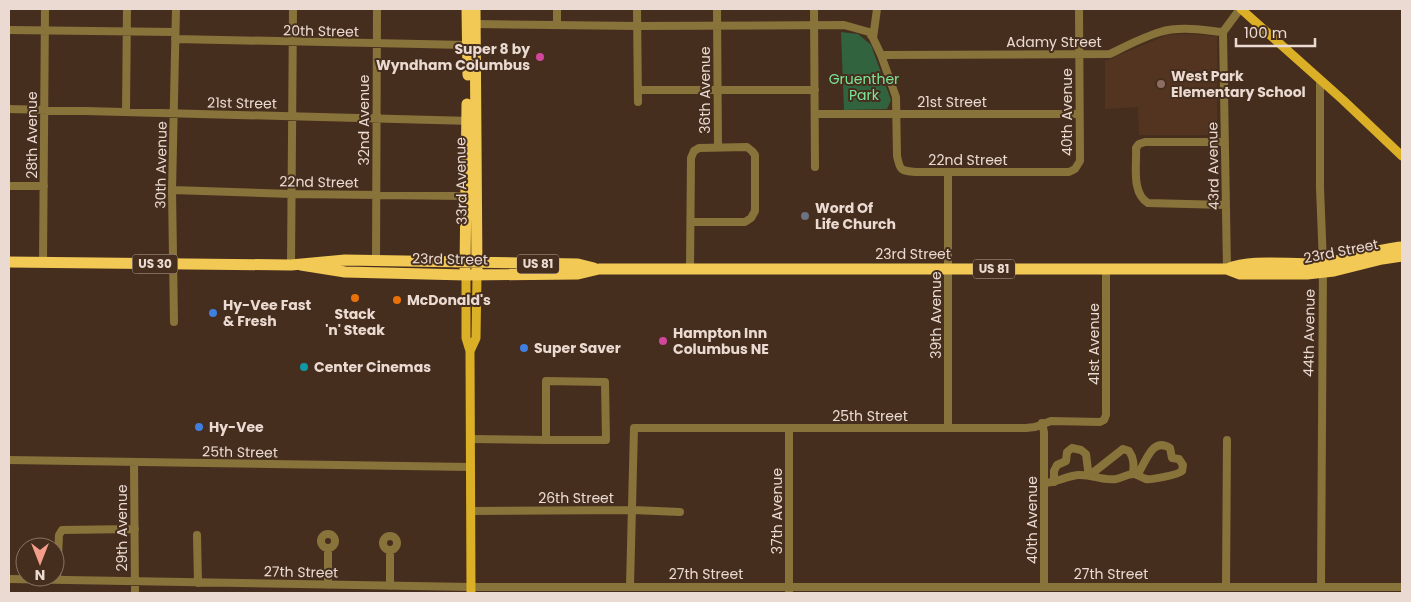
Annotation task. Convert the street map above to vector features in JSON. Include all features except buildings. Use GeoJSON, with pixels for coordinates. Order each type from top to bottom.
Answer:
{"type":"FeatureCollection","features":[{"type":"Feature","properties":{"kind":"highway","name":"33rd Avenue"},"geometry":{"type":"LineString","coordinates":[[467,9],[471,121],[471,263]]}},
{"type":"Feature","properties":{"kind":"highway","name":"33rd Avenue"},"geometry":{"type":"LineString","coordinates":[[472,275],[465,196],[471,121],[475,9]]}},
{"type":"Feature","properties":{"kind":"highway","name":"23rd Street"},"geometry":{"type":"LineString","coordinates":[[1323,268],[1373,251],[1402,247]]}},
{"type":"Feature","properties":{"kind":"highway","name":"23rd Street"},"geometry":{"type":"LineString","coordinates":[[9,262],[296,265],[345,260],[376,260],[578,264],[599,269],[1227,269],[1239,265],[1346,268],[1402,256]]}},
{"type":"Feature","properties":{"kind":"highway","name":"23rd Street"},"geometry":{"type":"LineString","coordinates":[[296,265],[345,272],[472,275],[578,274],[599,269]]}},
{"type":"Feature","properties":{"kind":"main road"},"geometry":{"type":"LineString","coordinates":[[1240,9],[1402,156]]}},
{"type":"Feature","properties":{"kind":"main road","name":"33rd Avenue"},"geometry":{"type":"LineString","coordinates":[[471,590],[470,351],[476,338],[472,275]]}},
{"type":"Feature","properties":{"kind":"street","name":"28th Avenue"},"geometry":{"type":"LineString","coordinates":[[44,262],[45,9]]}},
{"type":"Feature","properties":{"kind":"street"},"geometry":{"type":"LineString","coordinates":[[126,112],[127,9]]}},
{"type":"Feature","properties":{"kind":"street","name":"30th Avenue"},"geometry":{"type":"LineString","coordinates":[[174,322],[172,190],[176,9]]}},
{"type":"Feature","properties":{"kind":"street"},"geometry":{"type":"LineString","coordinates":[[292,9],[291,194],[296,265]]}},
{"type":"Feature","properties":{"kind":"street","name":"32nd Avenue"},"geometry":{"type":"LineString","coordinates":[[376,260],[377,9]]}},
{"type":"Feature","properties":{"kind":"street"},"geometry":{"type":"LineString","coordinates":[[557,9],[557,25]]}},
{"type":"Feature","properties":{"kind":"street"},"geometry":{"type":"LineString","coordinates":[[637,9],[638,102]]}},
{"type":"Feature","properties":{"kind":"street","name":"36th Avenue"},"geometry":{"type":"LineString","coordinates":[[690,269],[691,158],[694,151],[699,148],[718,147],[717,9]]}},
{"type":"Feature","properties":{"kind":"street"},"geometry":{"type":"LineString","coordinates":[[814,9],[815,167]]}},
{"type":"Feature","properties":{"kind":"street"},"geometry":{"type":"LineString","coordinates":[[873,38],[877,9]]}},
{"type":"Feature","properties":{"kind":"street","name":"40th Avenue"},"geometry":{"type":"LineString","coordinates":[[1060,172],[1071,171],[1079,164],[1079,9]]}},
{"type":"Feature","properties":{"kind":"street"},"geometry":{"type":"LineString","coordinates":[[1223,32],[1240,9]]}},
{"type":"Feature","properties":{"kind":"street"},"geometry":{"type":"LineString","coordinates":[[475,24],[844,26],[869,32],[873,38],[896,97],[897,114]]}},
{"type":"Feature","properties":{"kind":"street","name":"Adamy Street"},"geometry":{"type":"LineString","coordinates":[[881,55],[1110,54],[1161,31],[1185,29],[1223,32]]}},
{"type":"Feature","properties":{"kind":"street","name":"20th Street"},"geometry":{"type":"LineString","coordinates":[[9,30],[127,32],[207,39],[292,43],[467,45]]}},
{"type":"Feature","properties":{"kind":"street","name":"43rd Avenue"},"geometry":{"type":"LineString","coordinates":[[1223,32],[1227,269]]}},
{"type":"Feature","properties":{"kind":"street","name":"44th Avenue"},"geometry":{"type":"LineString","coordinates":[[1320,80],[1320,188],[1323,268],[1322,587]]}},
{"type":"Feature","properties":{"kind":"street"},"geometry":{"type":"LineString","coordinates":[[638,90],[814,90]]}},
{"type":"Feature","properties":{"kind":"street","name":"21st Street"},"geometry":{"type":"LineString","coordinates":[[9,109],[471,121]]}},
{"type":"Feature","properties":{"kind":"street","name":"21st Street"},"geometry":{"type":"LineString","coordinates":[[815,114],[1079,114]]}},
{"type":"Feature","properties":{"kind":"street","name":"22nd Street"},"geometry":{"type":"LineString","coordinates":[[897,114],[899,164],[900,168],[904,171],[1060,172]]}},
{"type":"Feature","properties":{"kind":"street"},"geometry":{"type":"LineString","coordinates":[[1225,142],[1145,142],[1138,144],[1136,148],[1137,188],[1140,197],[1148,203],[1226,205]]}},
{"type":"Feature","properties":{"kind":"street"},"geometry":{"type":"LineString","coordinates":[[691,222],[745,222],[752,218],[755,211],[755,155],[747,148],[718,147]]}},
{"type":"Feature","properties":{"kind":"street","name":"39th Avenue"},"geometry":{"type":"LineString","coordinates":[[948,172],[948,428]]}},
{"type":"Feature","properties":{"kind":"street"},"geometry":{"type":"LineString","coordinates":[[9,186],[44,186]]}},
{"type":"Feature","properties":{"kind":"street","name":"22nd Street"},"geometry":{"type":"LineString","coordinates":[[172,190],[291,194],[465,196]]}},
{"type":"Feature","properties":{"kind":"street","name":"41st Avenue"},"geometry":{"type":"LineString","coordinates":[[1104,420],[1106,415],[1106,269]]}},
{"type":"Feature","properties":{"kind":"street"},"geometry":{"type":"LineString","coordinates":[[471,439],[546,440],[606,440],[605,382],[546,382],[546,440]]}},
{"type":"Feature","properties":{"kind":"street","name":"25th Street"},"geometry":{"type":"LineString","coordinates":[[633,510],[634,428],[1026,428],[1051,421],[1100,422],[1104,420]]}},
{"type":"Feature","properties":{"kind":"street","name":"40th Avenue"},"geometry":{"type":"LineString","coordinates":[[1042,423],[1044,587]]}},
{"type":"Feature","properties":{"kind":"street","name":"37th Avenue"},"geometry":{"type":"LineString","coordinates":[[789,429],[789,590]]}},
{"type":"Feature","properties":{"kind":"street"},"geometry":{"type":"LineString","coordinates":[[1226,587],[1227,440]]}},
{"type":"Feature","properties":{"kind":"street"},"geometry":{"type":"LineString","coordinates":[[1044,483],[1054,482],[1071,476],[1090,475],[1106,480],[1135,474],[1158,444],[1170,448],[1172,458],[1179,459],[1182,465],[1182,472],[1179,474],[1163,476],[1156,480],[1146,479],[1135,474]]}},
{"type":"Feature","properties":{"kind":"street"},"geometry":{"type":"LineString","coordinates":[[1054,482],[1054,471],[1057,465],[1066,461],[1067,452],[1072,448],[1081,450],[1086,454],[1090,475]]}},
{"type":"Feature","properties":{"kind":"street"},"geometry":{"type":"LineString","coordinates":[[1090,475],[1123,449],[1129,451],[1132,456],[1135,474]]}},
{"type":"Feature","properties":{"kind":"street","name":"25th Street"},"geometry":{"type":"LineString","coordinates":[[9,460],[471,467]]}},
{"type":"Feature","properties":{"kind":"street","name":"29th Avenue"},"geometry":{"type":"LineString","coordinates":[[134,462],[135,593]]}},
{"type":"Feature","properties":{"kind":"street"},"geometry":{"type":"LineString","coordinates":[[630,586],[633,510]]}},
{"type":"Feature","properties":{"kind":"street","name":"26th Street"},"geometry":{"type":"LineString","coordinates":[[471,511],[633,510],[680,512]]}},
{"type":"Feature","properties":{"kind":"street"},"geometry":{"type":"LineString","coordinates":[[59,537],[62,530],[68,528],[135,529]]}},
{"type":"Feature","properties":{"kind":"street"},"geometry":{"type":"LineString","coordinates":[[197,535],[198,582]]}},
{"type":"Feature","properties":{"kind":"street"},"geometry":{"type":"LineString","coordinates":[[328,548],[328,584]]}},
{"type":"Feature","properties":{"kind":"street"},"geometry":{"type":"LineString","coordinates":[[390,551],[390,586]]}},
{"type":"Feature","properties":{"kind":"street","name":"27th Street"},"geometry":{"type":"LineString","coordinates":[[65,580],[328,584],[338,589],[390,586],[471,590],[630,586],[662,590],[916,590],[1044,587],[1068,590],[1147,590],[1226,587],[1402,587]]}},
{"type":"Feature","properties":{"kind":"shaded area","name":"West Park Elementary School"},"geometry":{"type":"Polygon","coordinates":[[[1167,35],[1217,36],[1217,135],[1139,135],[1138,107],[1105,109],[1105,61],[1167,35]]]}},
{"type":"Feature","properties":{"kind":"green space","name":"Gruenther Park"},"geometry":{"type":"Polygon","coordinates":[[[841,32],[858,34],[871,45],[891,100],[887,109],[844,110],[841,32]]]}},
{"type":"Feature","properties":{"kind":"place","name":"Super 8 by Wyndham Columbus"},"geometry":{"type":"Point","coordinates":[540,57]}},
{"type":"Feature","properties":{"kind":"place","name":"West Park Elementary School"},"geometry":{"type":"Point","coordinates":[1161,84]}},
{"type":"Feature","properties":{"kind":"place","name":"Word Of Life Church"},"geometry":{"type":"Point","coordinates":[805,216]}},
{"type":"Feature","properties":{"kind":"place","name":"Stack 'n' Steak"},"geometry":{"type":"Point","coordinates":[355,298]}},
{"type":"Feature","properties":{"kind":"place","name":"McDonald's"},"geometry":{"type":"Point","coordinates":[397,300]}},
{"type":"Feature","properties":{"kind":"place","name":"Hy-Vee Fast & Fresh"},"geometry":{"type":"Point","coordinates":[213,313]}},
{"type":"Feature","properties":{"kind":"place","name":"Hampton Inn Columbus NE"},"geometry":{"type":"Point","coordinates":[663,341]}},
{"type":"Feature","properties":{"kind":"place","name":"Super Saver"},"geometry":{"type":"Point","coordinates":[524,348]}},
{"type":"Feature","properties":{"kind":"place","name":"Center Cinemas"},"geometry":{"type":"Point","coordinates":[304,367]}},
{"type":"Feature","properties":{"kind":"place","name":"Hy-Vee"},"geometry":{"type":"Point","coordinates":[199,427]}}]}
